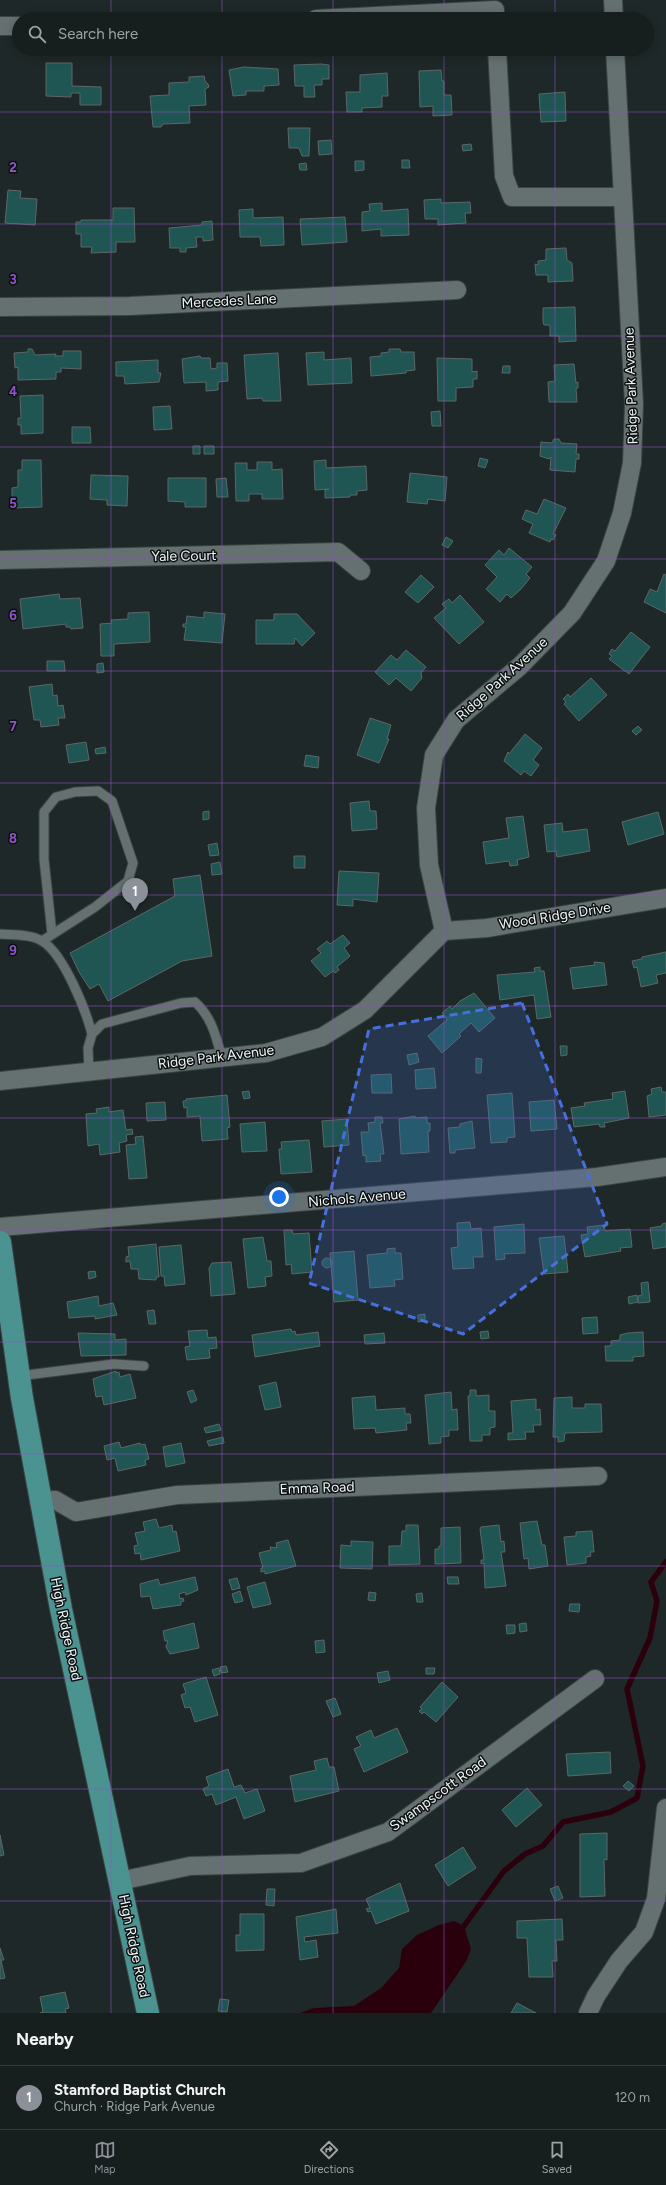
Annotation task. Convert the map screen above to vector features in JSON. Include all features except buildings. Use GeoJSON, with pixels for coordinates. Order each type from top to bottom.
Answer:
{"type":"FeatureCollection","features":[{"type":"Feature","properties":{"kind":"main road","name":"High Ridge Road"},"geometry":{"type":"LineString","coordinates":[[0,1242],[19,1376],[61,1609],[148,2013]]}},
{"type":"Feature","properties":{"kind":"street"},"geometry":{"type":"LineString","coordinates":[[613,0],[614,12]]}},
{"type":"Feature","properties":{"kind":"street"},"geometry":{"type":"LineString","coordinates":[[455,12],[495,10],[495,12]]}},
{"type":"Feature","properties":{"kind":"street"},"geometry":{"type":"LineString","coordinates":[[0,26],[12,26]]}},
{"type":"Feature","properties":{"kind":"street"},"geometry":{"type":"LineString","coordinates":[[497,56],[504,176],[512,197],[622,197]]}},
{"type":"Feature","properties":{"kind":"street","name":"Ridge Park Avenue"},"geometry":{"type":"LineString","coordinates":[[0,1081],[266,1053],[322,1037],[365,1010],[444,931],[429,865],[426,808],[434,756],[456,720],[520,666],[572,613],[606,561],[622,513],[632,463],[634,404],[615,56]]}},
{"type":"Feature","properties":{"kind":"street","name":"Mercedes Lane"},"geometry":{"type":"LineString","coordinates":[[0,307],[130,306],[457,290]]}},
{"type":"Feature","properties":{"kind":"street","name":"Yale Court"},"geometry":{"type":"LineString","coordinates":[[0,560],[338,552],[362,571]]}},
{"type":"Feature","properties":{"kind":"street","name":"Wood Ridge Drive"},"geometry":{"type":"LineString","coordinates":[[444,931],[487,928],[666,898]]}},
{"type":"Feature","properties":{"kind":"street","name":"Nichols Avenue"},"geometry":{"type":"LineString","coordinates":[[0,1227],[597,1177],[666,1167]]}},
{"type":"Feature","properties":{"kind":"street","name":"Emma Road"},"geometry":{"type":"LineString","coordinates":[[41,1501],[55,1500],[76,1512],[177,1494],[598,1476]]}},
{"type":"Feature","properties":{"kind":"street","name":"Swampscott Road"},"geometry":{"type":"LineString","coordinates":[[120,1881],[190,1866],[300,1864],[388,1832],[594,1679]]}},
{"type":"Feature","properties":{"kind":"street"},"geometry":{"type":"LineString","coordinates":[[588,2013],[596,1996],[619,1961],[644,1932],[656,1899],[666,1808]]}},
{"type":"Feature","properties":{"kind":"lane"},"geometry":{"type":"LineString","coordinates":[[42,940],[52,934],[95,908],[128,881],[134,863],[112,801],[98,791],[75,792],[56,797],[44,812],[44,859],[52,934]]}},
{"type":"Feature","properties":{"kind":"lane"},"geometry":{"type":"LineString","coordinates":[[0,934],[22,935],[42,940],[58,957],[85,1008],[92,1034]]}},
{"type":"Feature","properties":{"kind":"lane"},"geometry":{"type":"LineString","coordinates":[[89,1071],[88,1048],[92,1034],[102,1024],[181,1003],[195,1002],[204,1010],[212,1026],[222,1058]]}},
{"type":"Feature","properties":{"kind":"lane"},"geometry":{"type":"LineString","coordinates":[[19,1376],[114,1364],[144,1366]]}},
{"type":"Feature","properties":{"kind":"highlighted area"},"geometry":{"type":"Polygon","coordinates":[[[522,1003],[607,1224],[463,1334],[309,1283],[369,1029],[522,1003]]]}},
{"type":"Feature","properties":{"kind":"shaded area"},"geometry":{"type":"Polygon","coordinates":[[[454,1921],[464,1926],[471,1949],[467,1960],[431,2013],[300,2013],[314,2008],[354,2006],[381,1988],[399,1968],[402,1949],[417,1935],[439,1925],[454,1921]]]}},
{"type":"Feature","properties":{"kind":"waterway"},"geometry":{"type":"LineString","coordinates":[[464,1926],[504,1871],[525,1854],[543,1846],[563,1822],[611,1812],[637,1798],[643,1766],[627,1689],[650,1638],[657,1601],[651,1582],[666,1562]]}},
{"type":"Feature","properties":{"kind":"place","name":"Stamford Baptist Church"},"geometry":{"type":"Point","coordinates":[135,911]}}]}
